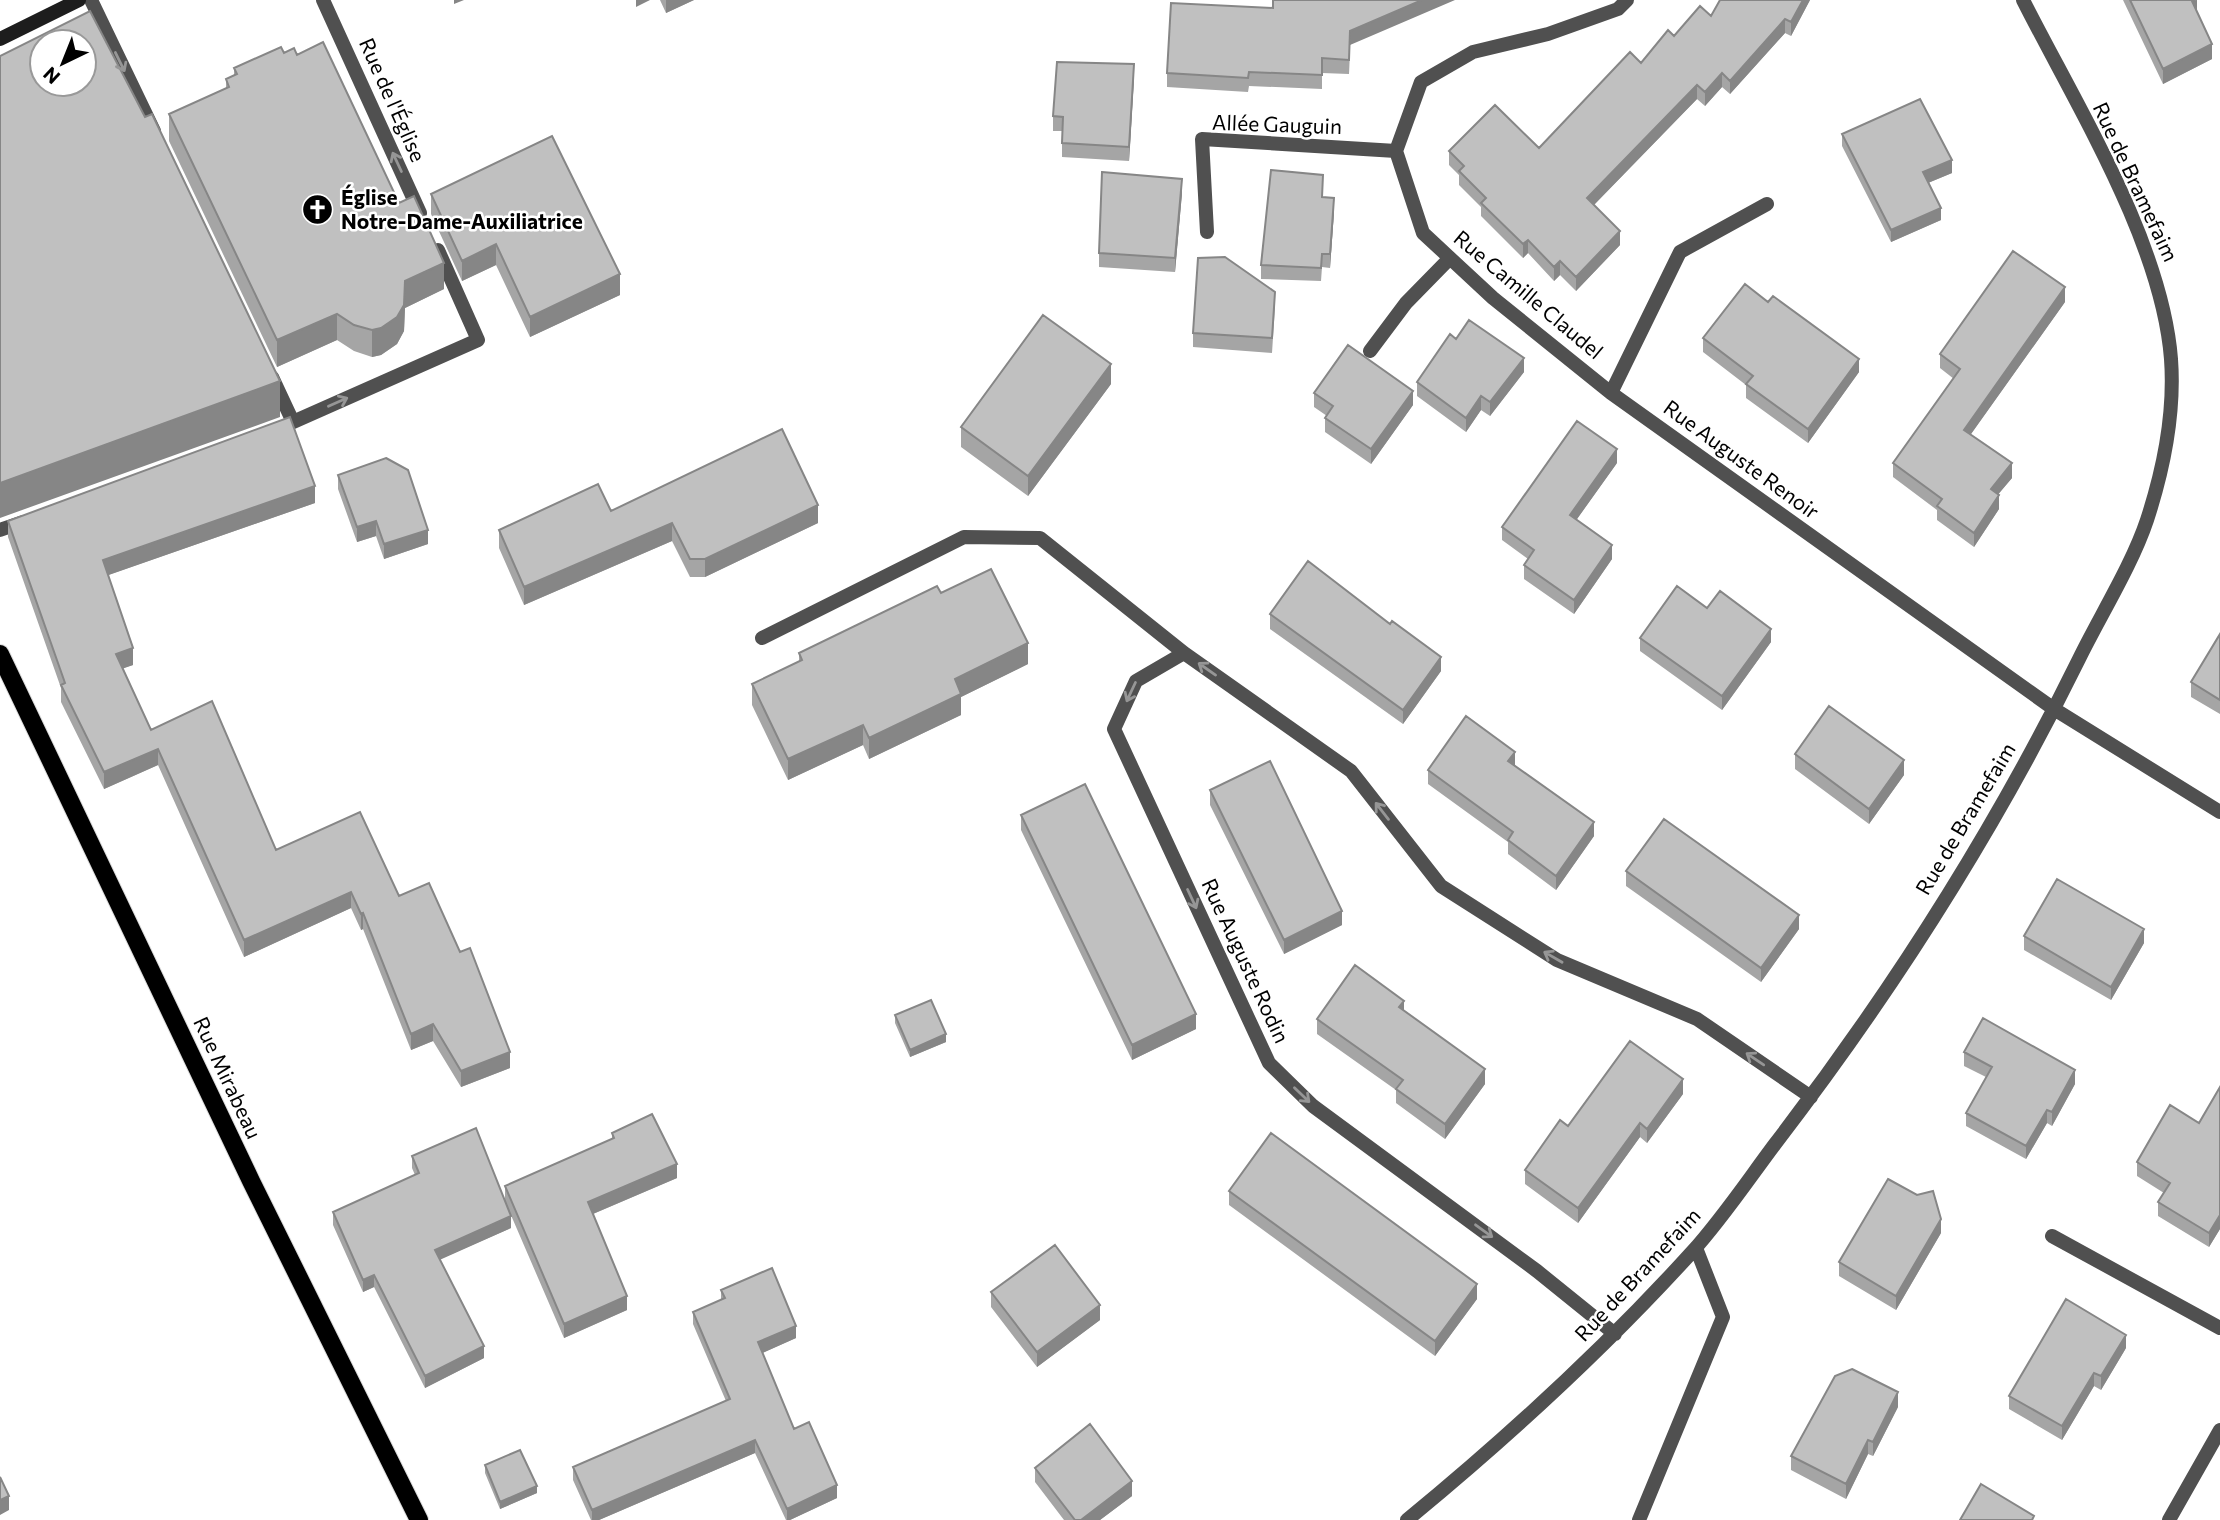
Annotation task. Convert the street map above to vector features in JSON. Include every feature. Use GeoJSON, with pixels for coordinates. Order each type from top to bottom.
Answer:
{"type":"FeatureCollection","features":[{"type":"Feature","properties":{"kind":"main road","name":"Rue Mirabeau"},"geometry":{"type":"LineString","coordinates":[[0,654],[251,1181],[419,1520]]}},
{"type":"Feature","properties":{"kind":"street"},"geometry":{"type":"LineString","coordinates":[[0,38],[79,0]]}},
{"type":"Feature","properties":{"kind":"street"},"geometry":{"type":"LineString","coordinates":[[91,0],[162,149]]}},
{"type":"Feature","properties":{"kind":"street","name":"Rue de l'Église"},"geometry":{"type":"LineString","coordinates":[[264,360],[287,424],[478,340],[323,0]]}},
{"type":"Feature","properties":{"kind":"street"},"geometry":{"type":"LineString","coordinates":[[1396,151],[1421,82],[1473,52],[1548,34],[1618,9],[1627,0]]}},
{"type":"Feature","properties":{"kind":"street","name":"Rue de Bramefaim"},"geometry":{"type":"LineString","coordinates":[[1407,1520],[1496,1447],[1615,1334],[1696,1248],[1811,1097],[1894,980],[1985,832],[2054,709],[2145,526],[2169,443],[2171,359],[2156,279],[2123,198],[2023,0]]}},
{"type":"Feature","properties":{"kind":"street","name":"Allée Gauguin"},"geometry":{"type":"LineString","coordinates":[[1207,232],[1202,139],[1396,151]]}},
{"type":"Feature","properties":{"kind":"street","name":"Rue Camille Claudel"},"geometry":{"type":"LineString","coordinates":[[1396,151],[1423,233],[1493,298],[1611,393]]}},
{"type":"Feature","properties":{"kind":"street"},"geometry":{"type":"LineString","coordinates":[[1611,393],[1681,252],[1767,204]]}},
{"type":"Feature","properties":{"kind":"street"},"geometry":{"type":"LineString","coordinates":[[1370,351],[1406,303],[1450,258]]}},
{"type":"Feature","properties":{"kind":"street","name":"Rue Auguste Renoir"},"geometry":{"type":"LineString","coordinates":[[1611,393],[2054,709],[2220,812]]}},
{"type":"Feature","properties":{"kind":"street"},"geometry":{"type":"LineString","coordinates":[[0,530],[38,516]]}},
{"type":"Feature","properties":{"kind":"street"},"geometry":{"type":"LineString","coordinates":[[762,638],[964,537],[1040,538],[1184,653],[1351,771],[1441,886],[1557,960],[1697,1019],[1811,1097]]}},
{"type":"Feature","properties":{"kind":"street","name":"Rue Auguste Rodin"},"geometry":{"type":"LineString","coordinates":[[1184,653],[1136,681],[1114,729],[1269,1063],[1313,1106],[1537,1271],[1615,1334]]}},
{"type":"Feature","properties":{"kind":"street"},"geometry":{"type":"LineString","coordinates":[[2052,1236],[2220,1328]]}},
{"type":"Feature","properties":{"kind":"street"},"geometry":{"type":"LineString","coordinates":[[1639,1520],[1723,1317],[1696,1248]]}},
{"type":"Feature","properties":{"kind":"street"},"geometry":{"type":"LineString","coordinates":[[2169,1520],[2220,1430]]}},
{"type":"Feature","properties":{"kind":"building"},"geometry":{"type":"Polygon","coordinates":[[[1273,0],[1422,0],[1350,31],[1349,60],[1322,58],[1322,75],[1249,72],[1248,78],[1167,73],[1171,3],[1273,8],[1273,0]]]}},
{"type":"Feature","properties":{"kind":"building"},"geometry":{"type":"Polygon","coordinates":[[[1720,0],[1803,0],[1791,22],[1785,19],[1730,81],[1722,73],[1705,92],[1697,85],[1587,198],[1620,231],[1576,277],[1560,261],[1554,267],[1528,240],[1523,244],[1481,203],[1486,198],[1459,171],[1464,166],[1449,151],[1495,105],[1539,148],[1630,52],[1641,63],[1668,30],[1674,36],[1700,6],[1711,16],[1720,0]]]}},
{"type":"Feature","properties":{"kind":"building"},"geometry":{"type":"Polygon","coordinates":[[[2130,0],[2195,0],[2192,1],[2212,44],[2163,69],[2130,0]]]}},
{"type":"Feature","properties":{"kind":"building"},"geometry":{"type":"Polygon","coordinates":[[[90,11],[145,117],[152,114],[280,381],[0,483],[0,56],[28,42],[28,98],[98,98],[98,28],[56,28],[90,11]]]}},
{"type":"Feature","properties":{"kind":"building","name":"Église Notre-Dame-Auxiliatrice"},"geometry":{"type":"Polygon","coordinates":[[[323,42],[399,203],[414,196],[444,263],[405,281],[404,305],[397,317],[381,328],[372,330],[354,325],[337,314],[277,340],[169,114],[229,87],[226,79],[237,74],[234,68],[281,47],[284,53],[294,48],[297,55],[323,42]]]}},
{"type":"Feature","properties":{"kind":"building"},"geometry":{"type":"Polygon","coordinates":[[[1057,62],[1134,64],[1129,147],[1062,143],[1063,117],[1053,116],[1057,62]]]}},
{"type":"Feature","properties":{"kind":"building"},"geometry":{"type":"Polygon","coordinates":[[[1920,99],[1952,160],[1923,172],[1941,208],[1891,230],[1842,134],[1920,99]]]}},
{"type":"Feature","properties":{"kind":"building"},"geometry":{"type":"Polygon","coordinates":[[[552,136],[620,274],[530,317],[496,244],[462,261],[431,194],[552,136]]]}},
{"type":"Feature","properties":{"kind":"building"},"geometry":{"type":"Polygon","coordinates":[[[1271,170],[1323,175],[1322,197],[1334,198],[1330,254],[1322,254],[1321,268],[1261,265],[1271,170]]]}},
{"type":"Feature","properties":{"kind":"building"},"geometry":{"type":"Polygon","coordinates":[[[1102,172],[1182,179],[1175,258],[1099,253],[1102,172]]]}},
{"type":"Feature","properties":{"kind":"building"},"geometry":{"type":"Polygon","coordinates":[[[2013,251],[2065,287],[1964,430],[2012,463],[1991,489],[1999,495],[1974,533],[1937,506],[1942,499],[1893,463],[1960,369],[1940,354],[2013,251]]]}},
{"type":"Feature","properties":{"kind":"building"},"geometry":{"type":"Polygon","coordinates":[[[1225,257],[1275,292],[1272,338],[1193,333],[1198,258],[1225,257]]]}},
{"type":"Feature","properties":{"kind":"building"},"geometry":{"type":"Polygon","coordinates":[[[1745,284],[1768,302],[1773,296],[1859,359],[1808,429],[1746,384],[1753,376],[1703,338],[1745,284]]]}},
{"type":"Feature","properties":{"kind":"building"},"geometry":{"type":"Polygon","coordinates":[[[1043,315],[1111,364],[1028,476],[961,427],[1043,315]]]}},
{"type":"Feature","properties":{"kind":"building"},"geometry":{"type":"Polygon","coordinates":[[[1469,320],[1524,358],[1490,402],[1481,396],[1466,418],[1417,382],[1450,334],[1456,339],[1469,320]]]}},
{"type":"Feature","properties":{"kind":"building"},"geometry":{"type":"Polygon","coordinates":[[[1348,345],[1413,391],[1371,449],[1325,418],[1333,406],[1314,393],[1348,345]]]}},
{"type":"Feature","properties":{"kind":"building"},"geometry":{"type":"Polygon","coordinates":[[[290,417],[315,486],[103,560],[133,648],[116,654],[151,730],[212,701],[276,850],[360,812],[399,896],[429,883],[460,952],[470,948],[510,1052],[461,1071],[433,1024],[411,1034],[363,913],[361,914],[351,892],[244,940],[158,749],[104,772],[61,685],[65,683],[8,521],[290,417]]]}},
{"type":"Feature","properties":{"kind":"building"},"geometry":{"type":"Polygon","coordinates":[[[1577,421],[1617,449],[1570,515],[1612,545],[1574,600],[1524,565],[1534,550],[1502,527],[1577,421]]]}},
{"type":"Feature","properties":{"kind":"building"},"geometry":{"type":"Polygon","coordinates":[[[782,429],[818,505],[705,559],[690,559],[672,523],[524,587],[499,530],[598,484],[611,511],[782,429]]]}},
{"type":"Feature","properties":{"kind":"building"},"geometry":{"type":"Polygon","coordinates":[[[386,458],[408,470],[428,530],[384,544],[376,521],[357,527],[338,475],[386,458]]]}},
{"type":"Feature","properties":{"kind":"building"},"geometry":{"type":"Polygon","coordinates":[[[1308,561],[1390,624],[1392,621],[1441,657],[1403,710],[1270,614],[1308,561]]]}},
{"type":"Feature","properties":{"kind":"building"},"geometry":{"type":"Polygon","coordinates":[[[991,569],[1028,643],[955,679],[961,694],[869,738],[863,725],[788,759],[752,684],[802,660],[799,653],[937,586],[941,593],[991,569]]]}},
{"type":"Feature","properties":{"kind":"building"},"geometry":{"type":"Polygon","coordinates":[[[1677,586],[1707,608],[1720,591],[1771,629],[1722,696],[1640,638],[1677,586]]]}},
{"type":"Feature","properties":{"kind":"building"},"geometry":{"type":"Polygon","coordinates":[[[2220,634],[2220,700],[2191,682],[2220,634]]]}},
{"type":"Feature","properties":{"kind":"building"},"geometry":{"type":"Polygon","coordinates":[[[1829,706],[1904,760],[1869,809],[1795,754],[1829,706]]]}},
{"type":"Feature","properties":{"kind":"building"},"geometry":{"type":"Polygon","coordinates":[[[1466,716],[1515,752],[1508,761],[1594,822],[1556,876],[1508,840],[1513,832],[1428,770],[1466,716]]]}},
{"type":"Feature","properties":{"kind":"building"},"geometry":{"type":"Polygon","coordinates":[[[1270,761],[1342,911],[1284,940],[1210,790],[1270,761]]]}},
{"type":"Feature","properties":{"kind":"building"},"geometry":{"type":"Polygon","coordinates":[[[1085,784],[1196,1014],[1132,1045],[1021,815],[1085,784]]]}},
{"type":"Feature","properties":{"kind":"building"},"geometry":{"type":"Polygon","coordinates":[[[1664,819],[1799,915],[1761,968],[1626,871],[1664,819]]]}},
{"type":"Feature","properties":{"kind":"building"},"geometry":{"type":"Polygon","coordinates":[[[2057,879],[2144,929],[2111,987],[2024,936],[2057,879]]]}},
{"type":"Feature","properties":{"kind":"building"},"geometry":{"type":"Polygon","coordinates":[[[1355,965],[1404,1001],[1399,1007],[1485,1069],[1445,1124],[1396,1089],[1403,1080],[1317,1019],[1355,965]]]}},
{"type":"Feature","properties":{"kind":"building"},"geometry":{"type":"Polygon","coordinates":[[[931,1000],[946,1034],[910,1050],[895,1015],[931,1000]]]}},
{"type":"Feature","properties":{"kind":"building"},"geometry":{"type":"Polygon","coordinates":[[[1983,1018],[2075,1070],[2052,1112],[2047,1110],[2026,1146],[1966,1113],[1992,1067],[1964,1052],[1983,1018]]]}},
{"type":"Feature","properties":{"kind":"building"},"geometry":{"type":"Polygon","coordinates":[[[1630,1041],[1683,1079],[1647,1129],[1640,1123],[1578,1208],[1525,1170],[1560,1120],[1568,1126],[1630,1041]]]}},
{"type":"Feature","properties":{"kind":"building"},"geometry":{"type":"Polygon","coordinates":[[[2220,1087],[2220,1215],[2209,1233],[2158,1202],[2170,1183],[2137,1162],[2170,1105],[2199,1123],[2220,1087]]]}},
{"type":"Feature","properties":{"kind":"building"},"geometry":{"type":"Polygon","coordinates":[[[652,1114],[677,1164],[588,1202],[627,1296],[564,1324],[505,1186],[614,1138],[612,1133],[652,1114]]]}},
{"type":"Feature","properties":{"kind":"building"},"geometry":{"type":"Polygon","coordinates":[[[476,1128],[511,1216],[435,1250],[484,1346],[425,1376],[374,1275],[363,1280],[333,1212],[419,1173],[412,1156],[476,1128]]]}},
{"type":"Feature","properties":{"kind":"building"},"geometry":{"type":"Polygon","coordinates":[[[1271,1133],[1477,1284],[1435,1341],[1229,1191],[1271,1133]]]}},
{"type":"Feature","properties":{"kind":"building"},"geometry":{"type":"Polygon","coordinates":[[[1888,1179],[1917,1195],[1933,1191],[1941,1219],[1896,1296],[1839,1262],[1888,1179]]]}},
{"type":"Feature","properties":{"kind":"building"},"geometry":{"type":"Polygon","coordinates":[[[1055,1245],[1100,1305],[1037,1352],[991,1292],[1055,1245]]]}},
{"type":"Feature","properties":{"kind":"building"},"geometry":{"type":"Polygon","coordinates":[[[772,1268],[796,1326],[758,1342],[794,1429],[809,1422],[837,1485],[787,1509],[755,1440],[592,1510],[573,1467],[730,1399],[693,1312],[725,1298],[721,1290],[772,1268]]]}},
{"type":"Feature","properties":{"kind":"building"},"geometry":{"type":"Polygon","coordinates":[[[2066,1299],[2126,1335],[2101,1376],[2094,1373],[2062,1426],[2009,1396],[2066,1299]]]}},
{"type":"Feature","properties":{"kind":"building"},"geometry":{"type":"Polygon","coordinates":[[[1852,1369],[1898,1392],[1873,1442],[1868,1440],[1846,1484],[1791,1456],[1835,1376],[1852,1369]]]}},
{"type":"Feature","properties":{"kind":"building"},"geometry":{"type":"Polygon","coordinates":[[[1090,1424],[1132,1481],[1081,1520],[1075,1520],[1035,1468],[1090,1424]]]}},
{"type":"Feature","properties":{"kind":"building"},"geometry":{"type":"Polygon","coordinates":[[[520,1450],[537,1486],[500,1502],[485,1465],[520,1450]]]}},
{"type":"Feature","properties":{"kind":"building"},"geometry":{"type":"Polygon","coordinates":[[[0,1477],[9,1496],[0,1500],[0,1477]]]}},
{"type":"Feature","properties":{"kind":"building"},"geometry":{"type":"Polygon","coordinates":[[[1981,1484],[2034,1516],[2032,1520],[1960,1520],[1981,1484]]]}},
{"type":"Feature","properties":{"kind":"place","name":"Église Notre-Dame-Auxiliatrice"},"geometry":{"type":"Point","coordinates":[318,210]}}]}
